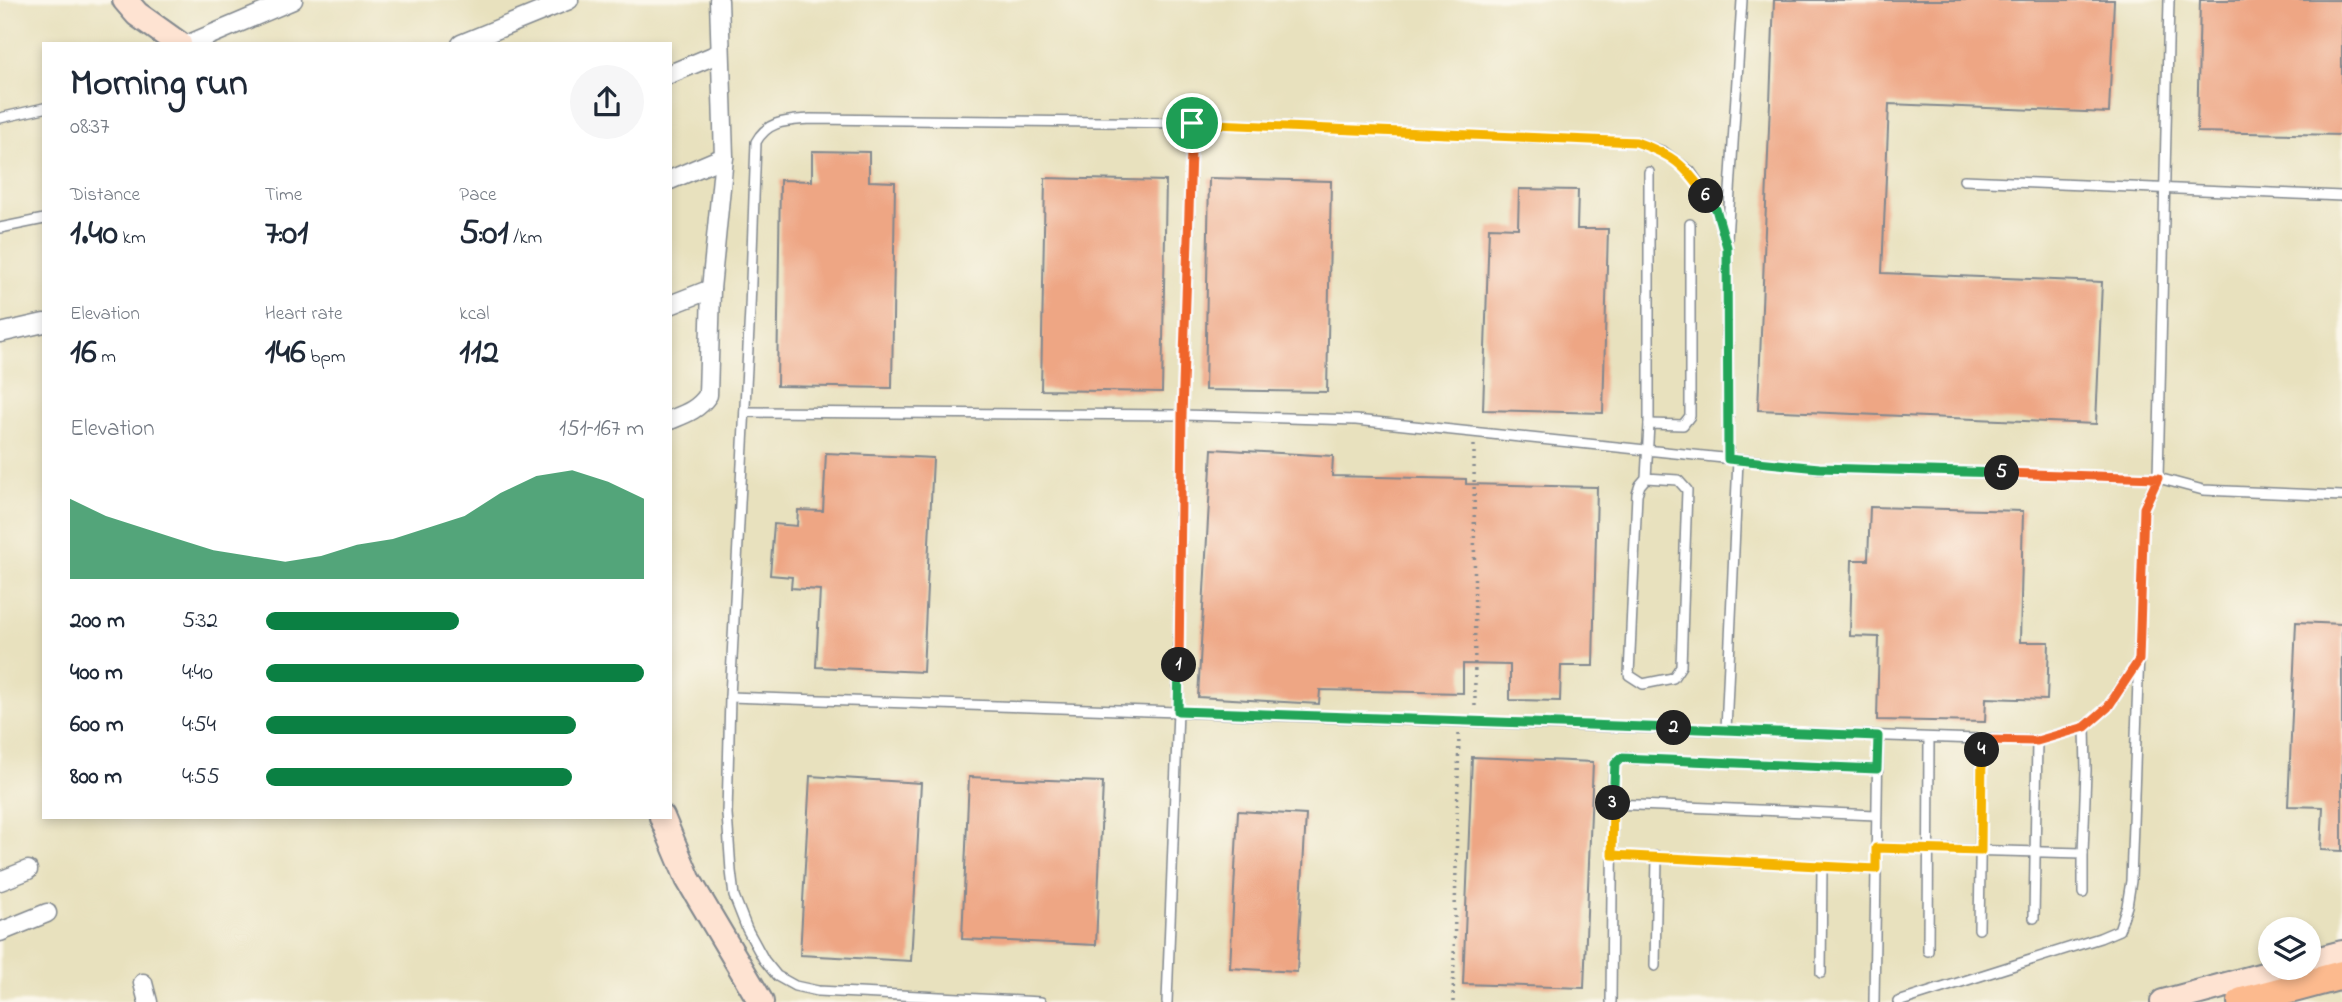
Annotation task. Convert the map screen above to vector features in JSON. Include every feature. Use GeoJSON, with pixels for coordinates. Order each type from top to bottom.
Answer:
{"type":"FeatureCollection","features":[{"type":"Feature","properties":{"kind":"main road"},"geometry":{"type":"LineString","coordinates":[[2242,1002],[2342,975]]}},
{"type":"Feature","properties":{"kind":"street"},"geometry":{"type":"LineString","coordinates":[[125,0],[137,13],[176,42]]}},
{"type":"Feature","properties":{"kind":"street"},"geometry":{"type":"LineString","coordinates":[[194,42],[293,0]]}},
{"type":"Feature","properties":{"kind":"street"},"geometry":{"type":"LineString","coordinates":[[466,42],[569,0]]}},
{"type":"Feature","properties":{"kind":"street"},"geometry":{"type":"LineString","coordinates":[[672,419],[702,404],[708,395],[710,289],[724,157],[719,0]]}},
{"type":"Feature","properties":{"kind":"street"},"geometry":{"type":"LineString","coordinates":[[672,73],[720,53]]}},
{"type":"Feature","properties":{"kind":"street"},"geometry":{"type":"LineString","coordinates":[[672,179],[724,157]]}},
{"type":"Feature","properties":{"kind":"street"},"geometry":{"type":"LineString","coordinates":[[672,304],[710,289]]}},
{"type":"Feature","properties":{"kind":"street"},"geometry":{"type":"LineString","coordinates":[[0,333],[42,323]]}},
{"type":"Feature","properties":{"kind":"street"},"geometry":{"type":"LineString","coordinates":[[663,819],[688,879],[761,1002]]}},
{"type":"Feature","properties":{"kind":"street"},"geometry":{"type":"LineString","coordinates":[[0,881],[28,870]]}},
{"type":"Feature","properties":{"kind":"street"},"geometry":{"type":"LineString","coordinates":[[0,932],[47,913]]}},
{"type":"Feature","properties":{"kind":"street"},"geometry":{"type":"LineString","coordinates":[[2321,959],[2342,953]]}},
{"type":"Feature","properties":{"kind":"street"},"geometry":{"type":"LineString","coordinates":[[2163,1002],[2258,976]]}},
{"type":"Feature","properties":{"kind":"street"},"geometry":{"type":"LineString","coordinates":[[143,983],[148,1002]]}},
{"type":"Feature","properties":{"kind":"lane"},"geometry":{"type":"LineString","coordinates":[[1726,730],[1733,460],[1727,247],[1742,0]]}},
{"type":"Feature","properties":{"kind":"lane"},"geometry":{"type":"LineString","coordinates":[[1898,1002],[2101,938],[2119,930],[2127,906],[2144,508],[2158,478],[2169,0]]}},
{"type":"Feature","properties":{"kind":"lane"},"geometry":{"type":"LineString","coordinates":[[0,118],[42,108]]}},
{"type":"Feature","properties":{"kind":"lane"},"geometry":{"type":"LineString","coordinates":[[1041,1002],[818,991],[795,986],[777,976],[764,960],[747,929],[734,896],[727,814],[730,697],[746,412],[756,142],[763,130],[783,121],[810,119],[1192,123],[1636,142],[1664,152],[1689,171],[1716,209],[1727,247]]}},
{"type":"Feature","properties":{"kind":"lane"},"geometry":{"type":"LineString","coordinates":[[1167,1002],[1178,711],[1182,415],[1192,123]]}},
{"type":"Feature","properties":{"kind":"lane"},"geometry":{"type":"LineString","coordinates":[[1646,478],[1678,480],[1687,490],[1681,666],[1673,678],[1643,684],[1629,675],[1637,494],[1646,478],[1650,424],[1649,172]]}},
{"type":"Feature","properties":{"kind":"lane"},"geometry":{"type":"LineString","coordinates":[[1964,180],[2342,196]]}},
{"type":"Feature","properties":{"kind":"lane"},"geometry":{"type":"LineString","coordinates":[[0,228],[42,219]]}},
{"type":"Feature","properties":{"kind":"lane"},"geometry":{"type":"LineString","coordinates":[[1650,424],[1683,425],[1690,416],[1689,224]]}},
{"type":"Feature","properties":{"kind":"lane"},"geometry":{"type":"LineString","coordinates":[[746,412],[1182,415],[1356,420],[1819,468],[2158,478],[2203,490],[2342,496]]}},
{"type":"Feature","properties":{"kind":"lane"},"geometry":{"type":"LineString","coordinates":[[730,697],[2037,741],[2085,727],[2108,707],[2139,660]]}},
{"type":"Feature","properties":{"kind":"lane"},"geometry":{"type":"LineString","coordinates":[[2083,893],[2087,770],[2085,727]]}},
{"type":"Feature","properties":{"kind":"lane"},"geometry":{"type":"LineString","coordinates":[[1874,1002],[1878,736]]}},
{"type":"Feature","properties":{"kind":"lane"},"geometry":{"type":"LineString","coordinates":[[1928,951],[1929,738]]}},
{"type":"Feature","properties":{"kind":"lane"},"geometry":{"type":"LineString","coordinates":[[1979,929],[1982,740]]}},
{"type":"Feature","properties":{"kind":"lane"},"geometry":{"type":"LineString","coordinates":[[2034,918],[2037,741]]}},
{"type":"Feature","properties":{"kind":"lane"},"geometry":{"type":"LineString","coordinates":[[1611,1002],[1613,804],[1615,764],[1621,758],[1877,769]]}},
{"type":"Feature","properties":{"kind":"lane"},"geometry":{"type":"LineString","coordinates":[[1613,804],[1876,815]]}},
{"type":"Feature","properties":{"kind":"lane"},"geometry":{"type":"LineString","coordinates":[[1876,848],[2083,853]]}},
{"type":"Feature","properties":{"kind":"lane"},"geometry":{"type":"LineString","coordinates":[[1612,855],[1876,869]]}},
{"type":"Feature","properties":{"kind":"lane"},"geometry":{"type":"LineString","coordinates":[[1655,966],[1657,856]]}},
{"type":"Feature","properties":{"kind":"lane"},"geometry":{"type":"LineString","coordinates":[[1821,973],[1822,866]]}},
{"type":"Feature","properties":{"kind":"path"},"geometry":{"type":"LineString","coordinates":[[1474,432],[1475,721]]}},
{"type":"Feature","properties":{"kind":"path"},"geometry":{"type":"LineString","coordinates":[[1453,1002],[1459,720]]}},
{"type":"Feature","properties":{"kind":"building"},"geometry":{"type":"Polygon","coordinates":[[[1774,0],[2114,0],[2109,113],[1889,104],[1882,273],[2102,282],[2096,424],[1758,410],[1774,0]]]}},
{"type":"Feature","properties":{"kind":"building"},"geometry":{"type":"Polygon","coordinates":[[[2200,0],[2342,0],[2342,135],[2197,132],[2200,0]]]}},
{"type":"Feature","properties":{"kind":"building"},"geometry":{"type":"Polygon","coordinates":[[[812,151],[869,152],[869,181],[895,182],[892,388],[777,386],[780,180],[812,181],[812,151]]]}},
{"type":"Feature","properties":{"kind":"building"},"geometry":{"type":"Polygon","coordinates":[[[1045,178],[1166,181],[1162,392],[1041,390],[1045,178]]]}},
{"type":"Feature","properties":{"kind":"building"},"geometry":{"type":"Polygon","coordinates":[[[1209,178],[1331,181],[1327,392],[1205,390],[1209,178]]]}},
{"type":"Feature","properties":{"kind":"building"},"geometry":{"type":"Polygon","coordinates":[[[1519,189],[1578,190],[1577,229],[1608,229],[1603,413],[1483,410],[1489,227],[1518,228],[1519,189]]]}},
{"type":"Feature","properties":{"kind":"building"},"geometry":{"type":"Polygon","coordinates":[[[1212,449],[1333,456],[1332,476],[1466,479],[1466,484],[1597,487],[1593,666],[1561,666],[1560,701],[1510,700],[1510,665],[1463,664],[1463,693],[1320,690],[1319,704],[1198,697],[1212,449]]]}},
{"type":"Feature","properties":{"kind":"building"},"geometry":{"type":"Polygon","coordinates":[[[826,453],[933,458],[923,672],[816,667],[820,590],[791,588],[792,577],[770,575],[774,524],[797,526],[798,510],[823,511],[826,453]]]}},
{"type":"Feature","properties":{"kind":"building"},"geometry":{"type":"Polygon","coordinates":[[[1870,507],[2023,511],[2020,642],[2049,642],[2047,700],[1986,698],[1985,722],[1877,720],[1879,637],[1850,636],[1852,560],[1868,560],[1870,507]]]}},
{"type":"Feature","properties":{"kind":"building"},"geometry":{"type":"Polygon","coordinates":[[[2296,622],[2342,624],[2342,851],[2321,850],[2323,807],[2288,806],[2296,622]]]}},
{"type":"Feature","properties":{"kind":"building"},"geometry":{"type":"Polygon","coordinates":[[[1472,757],[1593,762],[1584,988],[1463,984],[1472,757]]]}},
{"type":"Feature","properties":{"kind":"building"},"geometry":{"type":"Polygon","coordinates":[[[810,776],[921,783],[911,961],[800,955],[810,776]]]}},
{"type":"Feature","properties":{"kind":"building"},"geometry":{"type":"Polygon","coordinates":[[[969,777],[1103,782],[1096,945],[962,939],[969,777]]]}},
{"type":"Feature","properties":{"kind":"building"},"geometry":{"type":"Polygon","coordinates":[[[1238,811],[1306,815],[1297,972],[1230,968],[1238,811]]]}},
{"type":"Feature","properties":{"kind":"route"},"geometry":{"type":"LineString","coordinates":[[1192,123],[1636,142],[1664,152],[1689,171],[1716,209],[1727,247],[1728,459],[1819,468],[2158,478],[2144,508],[2139,660],[2108,707],[2085,727],[2037,741],[1982,740],[1981,851],[1876,848],[1876,869],[1612,855],[1613,782],[1615,764],[1621,758],[1877,769],[1878,736],[1178,711],[1182,415],[1192,123]]}}]}
